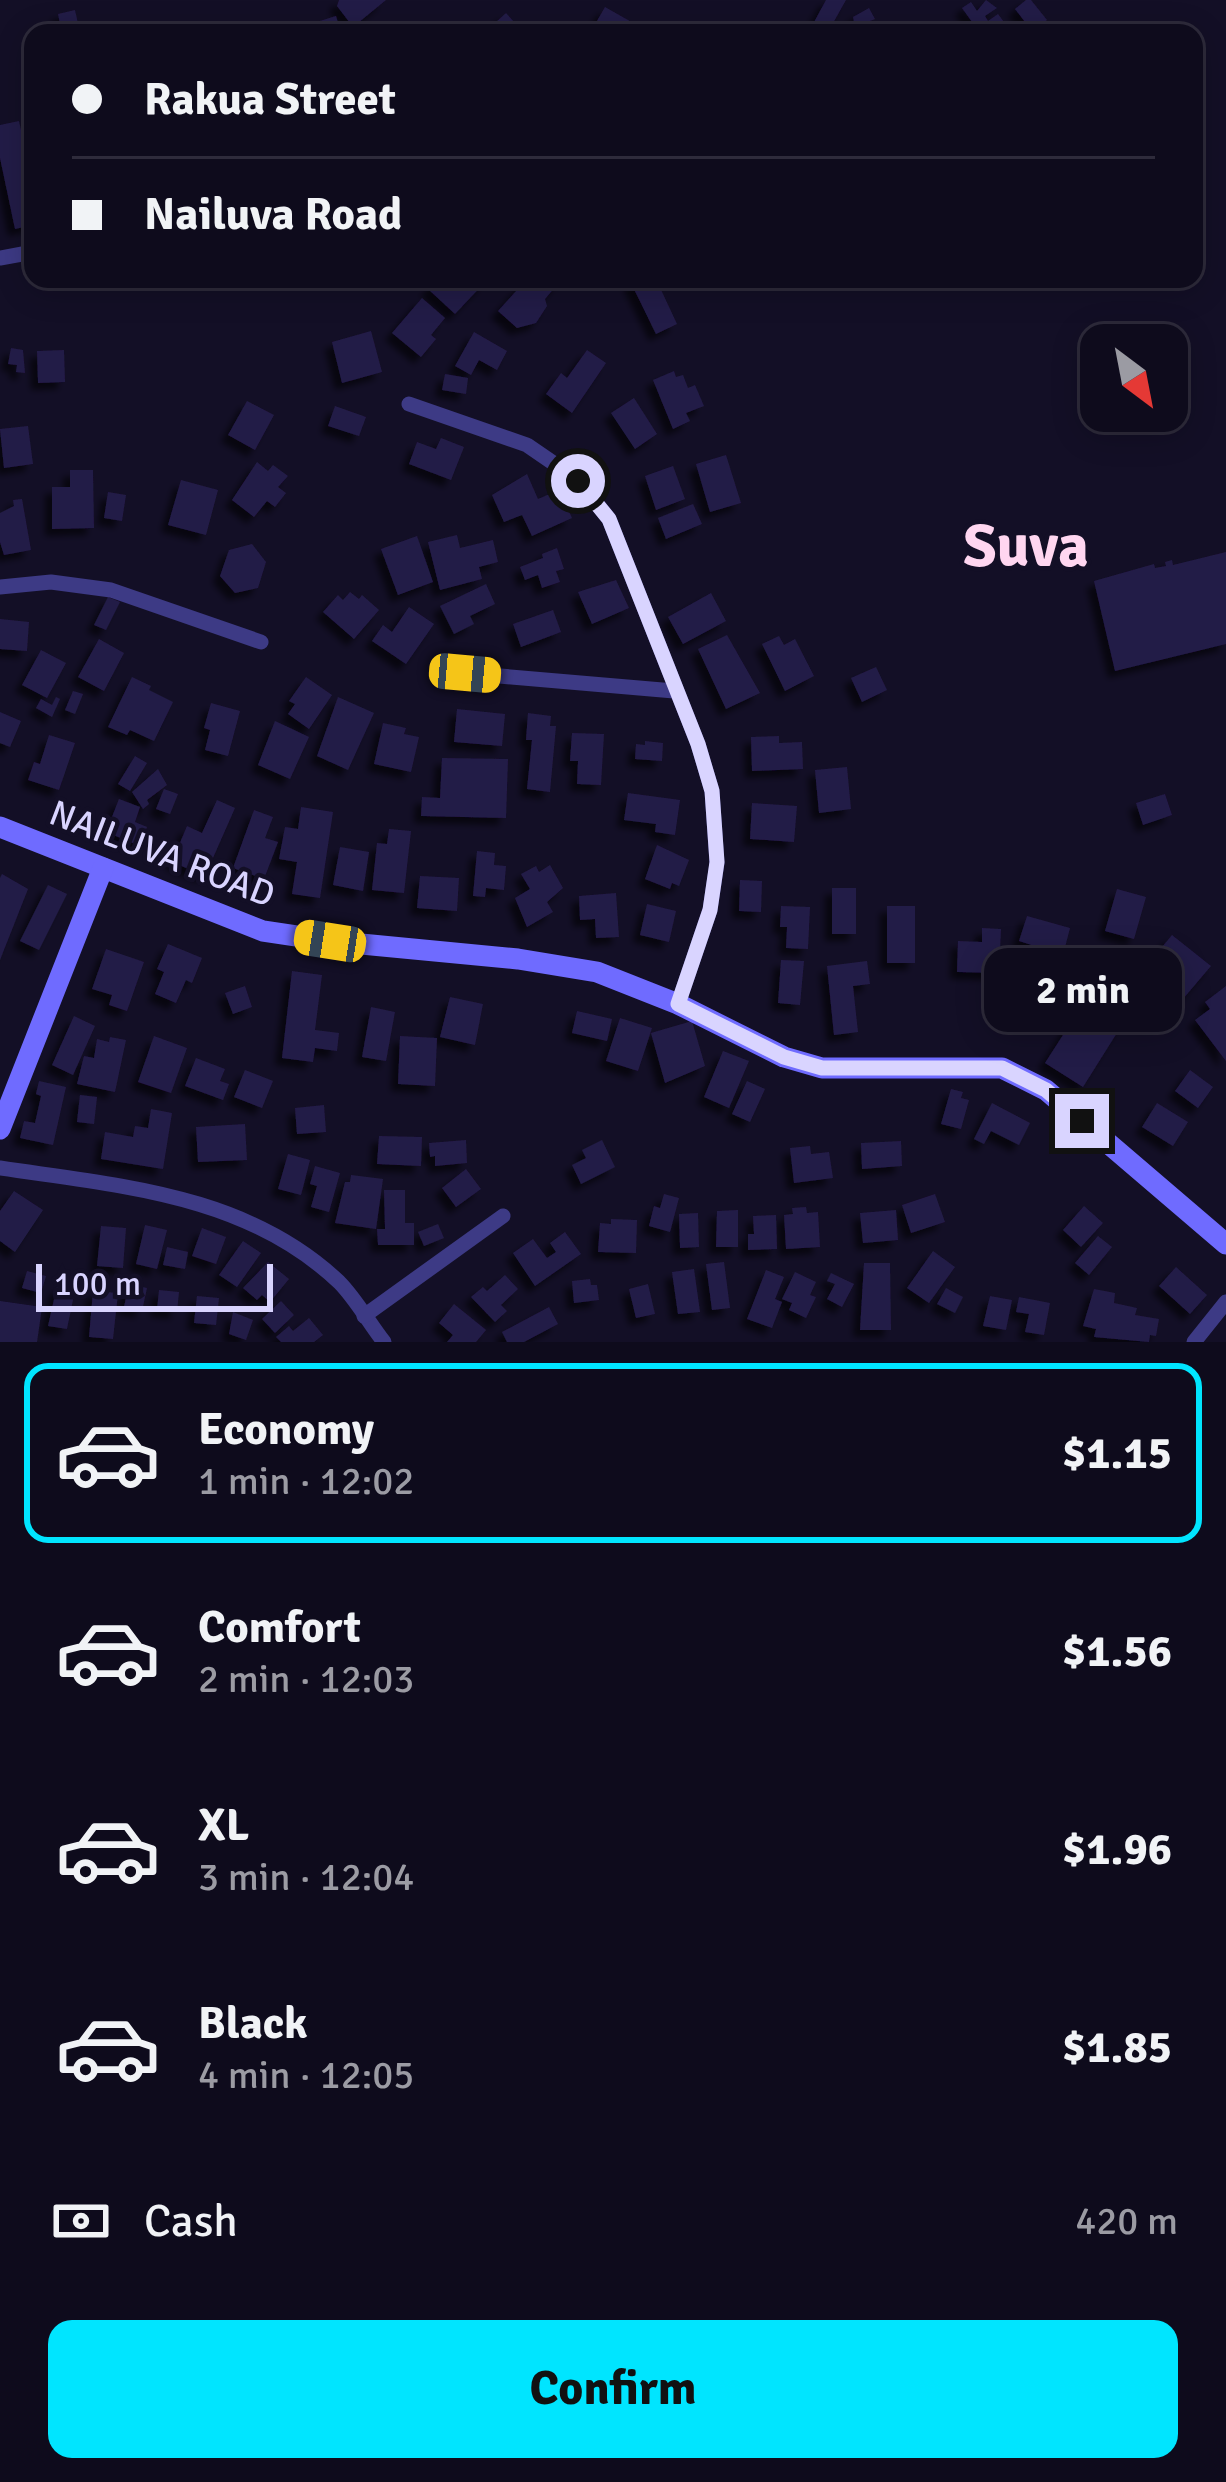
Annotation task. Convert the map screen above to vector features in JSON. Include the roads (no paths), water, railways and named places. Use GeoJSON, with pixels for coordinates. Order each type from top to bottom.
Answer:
{"type":"FeatureCollection","features":[{"type":"Feature","properties":{"kind":"main road","name":"NAILUVA ROAD"},"geometry":{"type":"LineString","coordinates":[[0,827],[263,931],[596,972],[678,1004],[784,1057],[822,1068],[1002,1068],[1046,1090],[1226,1244]]}},
{"type":"Feature","properties":{"kind":"main road"},"geometry":{"type":"LineString","coordinates":[[0,1128],[9,1084],[103,868]]}},
{"type":"Feature","properties":{"kind":"street"},"geometry":{"type":"LineString","coordinates":[[410,404],[527,446],[578,481],[609,519],[712,791],[717,832],[710,910],[678,1004]]}},
{"type":"Feature","properties":{"kind":"street"},"geometry":{"type":"LineString","coordinates":[[0,587],[51,582],[111,590],[261,642]]}},
{"type":"Feature","properties":{"kind":"street"},"geometry":{"type":"LineString","coordinates":[[465,673],[674,691]]}},
{"type":"Feature","properties":{"kind":"street"},"geometry":{"type":"LineString","coordinates":[[0,1168],[168,1195],[248,1219],[340,1283],[383,1342]]}},
{"type":"Feature","properties":{"kind":"street"},"geometry":{"type":"LineString","coordinates":[[364,1316],[503,1216]]}},
{"type":"Feature","properties":{"kind":"street"},"geometry":{"type":"LineString","coordinates":[[1194,1342],[1226,1302]]}},
{"type":"Feature","properties":{"kind":"district","name":"Suva"},"geometry":{"type":"Point","coordinates":[1026,547]}}]}
